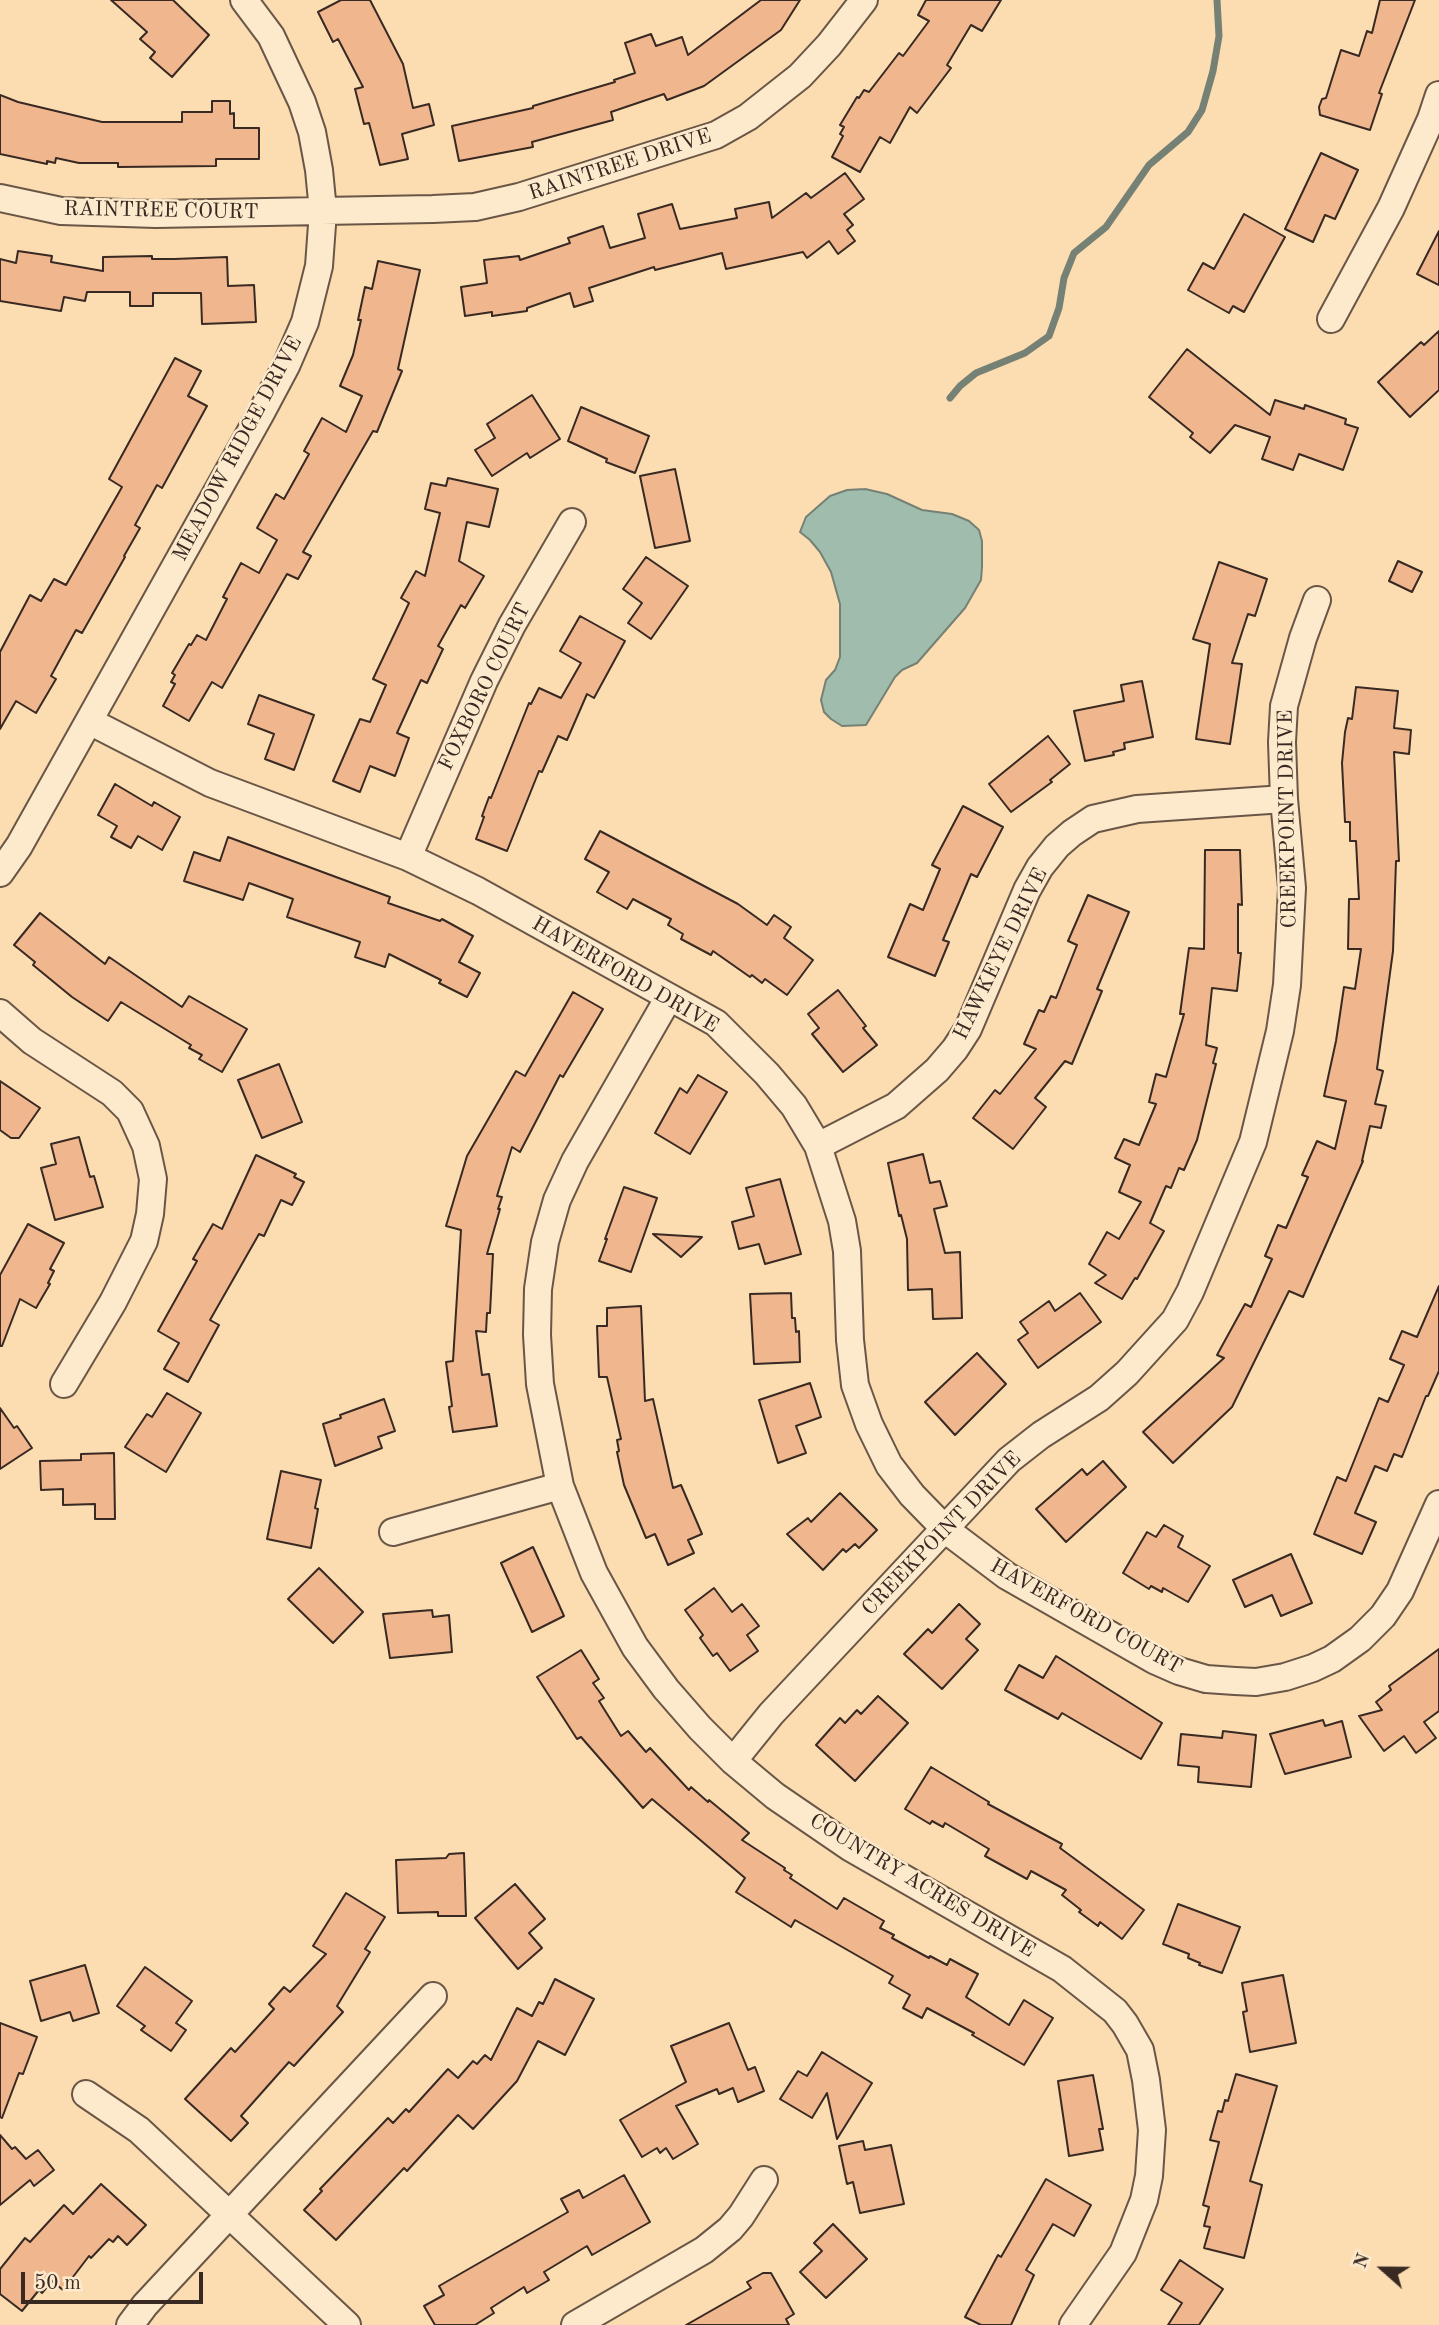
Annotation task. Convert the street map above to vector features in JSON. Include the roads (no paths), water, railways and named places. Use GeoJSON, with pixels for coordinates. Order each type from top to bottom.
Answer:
{"type":"FeatureCollection","features":[{"type":"Feature","properties":{"kind":"street","name":"MEADOW RIDGE DRIVE"},"geometry":{"type":"LineString","coordinates":[[0,873],[19,846],[286,366],[305,322],[316,279],[323,211],[312,132],[302,102],[271,36],[244,0]]}},
{"type":"Feature","properties":{"kind":"street","name":"RAINTREE DRIVE"},"geometry":{"type":"LineString","coordinates":[[323,211],[475,206],[519,197],[716,135],[748,117],[800,76],[829,45],[864,0]]}},
{"type":"Feature","properties":{"kind":"street"},"geometry":{"type":"LineString","coordinates":[[1331,319],[1391,208],[1439,95]]}},
{"type":"Feature","properties":{"kind":"street","name":"RAINTREE COURT"},"geometry":{"type":"LineString","coordinates":[[0,198],[61,211],[93,213],[323,211]]}},
{"type":"Feature","properties":{"kind":"street","name":"FOXBORO COURT"},"geometry":{"type":"LineString","coordinates":[[408,857],[484,681],[512,625],[572,522]]}},
{"type":"Feature","properties":{"kind":"street","name":"CREEKPOINT DRIVE"},"geometry":{"type":"LineString","coordinates":[[733,1761],[771,1714],[1009,1460],[1041,1435],[1099,1398],[1128,1373],[1175,1320],[1191,1292],[1254,1142],[1280,1031],[1287,985],[1292,888],[1284,799],[1284,706],[1317,600]]}},
{"type":"Feature","properties":{"kind":"street","name":"HAVERFORD DRIVE"},"geometry":{"type":"LineString","coordinates":[[89,721],[210,783],[408,857],[478,891],[716,1023],[767,1074],[794,1107],[818,1146],[842,1221],[847,1251],[850,1340],[855,1385],[869,1424],[889,1465],[912,1495],[946,1530]]}},
{"type":"Feature","properties":{"kind":"street","name":"HAWKEYE DRIVE"},"geometry":{"type":"LineString","coordinates":[[818,1146],[896,1106],[937,1070],[955,1049],[978,1007],[1027,890],[1040,867],[1072,833],[1093,819],[1125,811],[1178,804],[1284,799]]}},
{"type":"Feature","properties":{"kind":"street","name":"COUNTRY ACRES DRIVE"},"geometry":{"type":"LineString","coordinates":[[669,997],[575,1161],[557,1200],[545,1242],[538,1289],[538,1347],[547,1424],[560,1486],[594,1573],[635,1647],[666,1689],[733,1761],[775,1796],[850,1848],[1062,1969],[1115,2011],[1125,2024],[1140,2050],[1146,2080],[1152,2130],[1149,2175],[1144,2200],[1123,2253],[1073,2325]]}},
{"type":"Feature","properties":{"kind":"street"},"geometry":{"type":"LineString","coordinates":[[0,1013],[32,1041],[112,1093],[130,1111],[146,1146],[153,1179],[144,1241],[113,1303],[64,1384]]}},
{"type":"Feature","properties":{"kind":"street"},"geometry":{"type":"LineString","coordinates":[[393,1532],[560,1486]]}},
{"type":"Feature","properties":{"kind":"street","name":"HAVERFORD COURT"},"geometry":{"type":"LineString","coordinates":[[946,1530],[1007,1576],[1154,1660],[1206,1679],[1256,1682],[1313,1668],[1360,1639],[1383,1616],[1401,1591],[1439,1504]]}},
{"type":"Feature","properties":{"kind":"street"},"geometry":{"type":"LineString","coordinates":[[130,2325],[145,2305],[433,1996]]}},
{"type":"Feature","properties":{"kind":"street"},"geometry":{"type":"LineString","coordinates":[[86,2094],[139,2130],[347,2325]]}},
{"type":"Feature","properties":{"kind":"street"},"geometry":{"type":"LineString","coordinates":[[575,2325],[704,2250],[730,2229],[764,2180]]}},
{"type":"Feature","properties":{"kind":"waterway"},"geometry":{"type":"LineString","coordinates":[[950,398],[976,373],[1025,353],[1049,336],[1059,308],[1064,278],[1074,253],[1106,227],[1149,165],[1188,132],[1202,110],[1213,71],[1219,36],[1217,0]]}}]}
